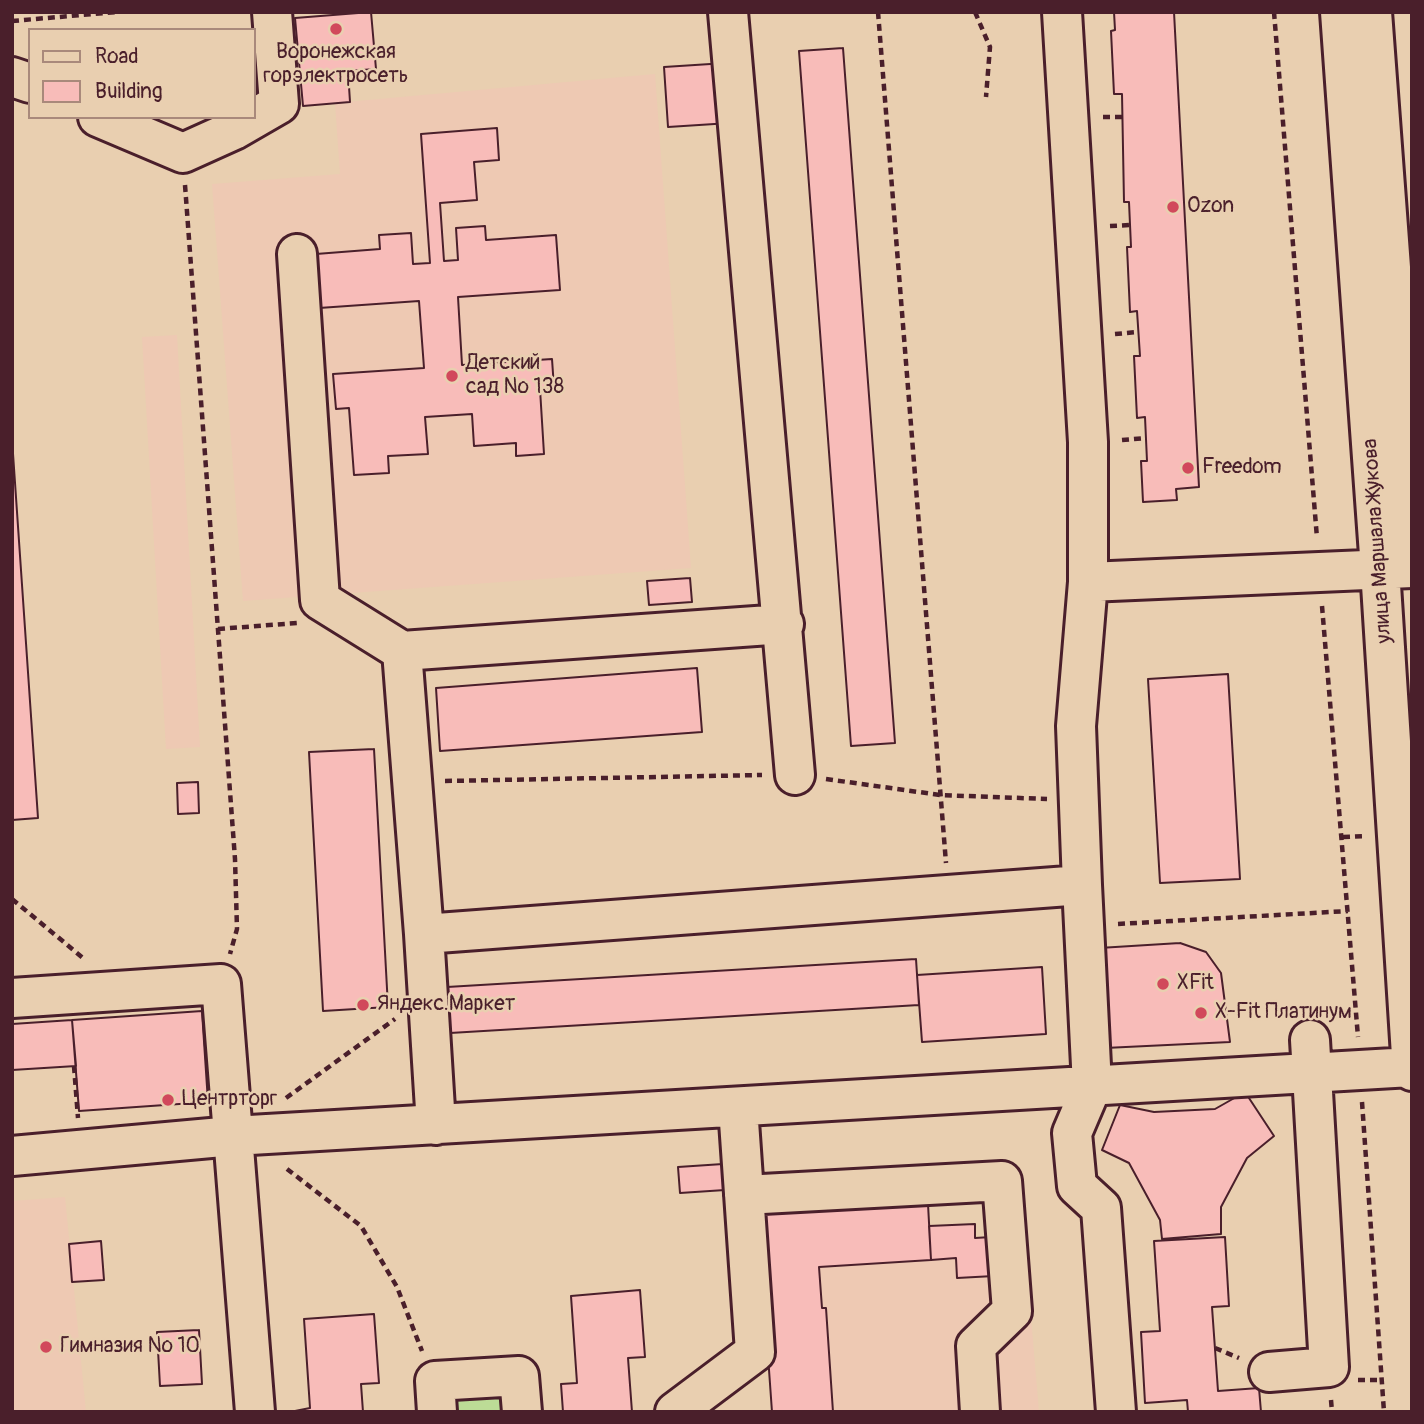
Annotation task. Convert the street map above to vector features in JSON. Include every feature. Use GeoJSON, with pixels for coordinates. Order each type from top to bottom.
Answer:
{"type":"FeatureCollection","features":[{"type":"Feature","properties":{"kind":"street"},"geometry":{"type":"LineString","coordinates":[[256,117],[279,104],[272,12]]}},
{"type":"Feature","properties":{"kind":"street"},"geometry":{"type":"LineString","coordinates":[[728,12],[784,624],[795,775]]}},
{"type":"Feature","properties":{"kind":"street"},"geometry":{"type":"LineString","coordinates":[[1062,12],[1088,442],[1088,582],[1076,726],[1092,1086],[1072,1133],[1077,1186],[1101,1208],[1116,1412]]}},
{"type":"Feature","properties":{"kind":"street","name":"улица Маршала Жукова"},"geometry":{"type":"LineString","coordinates":[[1340,12],[1401,562],[1412,1069]]}},
{"type":"Feature","properties":{"kind":"street","name":"улица Маршала Жукова"},"geometry":{"type":"LineString","coordinates":[[1372,12],[1409,474],[1401,562]]}},
{"type":"Feature","properties":{"kind":"street"},"geometry":{"type":"LineString","coordinates":[[103,119],[183,153],[253,119]]}},
{"type":"Feature","properties":{"kind":"street"},"geometry":{"type":"LineString","coordinates":[[296,254],[320,600],[402,651],[784,624]]}},
{"type":"Feature","properties":{"kind":"street"},"geometry":{"type":"LineString","coordinates":[[1088,582],[1319,571],[1401,562]]}},
{"type":"Feature","properties":{"kind":"street"},"geometry":{"type":"LineString","coordinates":[[402,651],[436,1125]]}},
{"type":"Feature","properties":{"kind":"street"},"geometry":{"type":"LineString","coordinates":[[424,934],[1082,886]]}},
{"type":"Feature","properties":{"kind":"street"},"geometry":{"type":"LineString","coordinates":[[12,998],[221,984],[255,1412]]}},
{"type":"Feature","properties":{"kind":"street"},"geometry":{"type":"LineString","coordinates":[[12,1156],[233,1136],[1092,1086],[1311,1056],[1359,1070],[1412,1069]]}},
{"type":"Feature","properties":{"kind":"street"},"geometry":{"type":"LineString","coordinates":[[1269,1372],[1329,1367],[1311,1056]]}},
{"type":"Feature","properties":{"kind":"street"},"geometry":{"type":"LineString","coordinates":[[675,1412],[755,1352],[738,1107]]}},
{"type":"Feature","properties":{"kind":"street"},"geometry":{"type":"LineString","coordinates":[[744,1195],[1002,1181],[1012,1311],[976,1346],[980,1412]]}},
{"type":"Feature","properties":{"kind":"street"},"geometry":{"type":"LineString","coordinates":[[436,1396],[519,1376],[522,1412]]}},
{"type":"Feature","properties":{"kind":"path"},"geometry":{"type":"LineString","coordinates":[[12,21],[117,12]]}},
{"type":"Feature","properties":{"kind":"path"},"geometry":{"type":"LineString","coordinates":[[878,12],[949,895]]}},
{"type":"Feature","properties":{"kind":"path"},"geometry":{"type":"LineString","coordinates":[[975,12],[990,47],[986,97]]}},
{"type":"Feature","properties":{"kind":"path"},"geometry":{"type":"LineString","coordinates":[[1274,12],[1348,911],[1384,1412]]}},
{"type":"Feature","properties":{"kind":"path"},"geometry":{"type":"LineString","coordinates":[[183,153],[237,929],[221,984]]}},
{"type":"Feature","properties":{"kind":"path"},"geometry":{"type":"LineString","coordinates":[[218,629],[350,619]]}},
{"type":"Feature","properties":{"kind":"path"},"geometry":{"type":"LineString","coordinates":[[412,782],[795,775],[940,795],[1079,800]]}},
{"type":"Feature","properties":{"kind":"path"},"geometry":{"type":"LineString","coordinates":[[12,899],[121,990]]}},
{"type":"Feature","properties":{"kind":"path"},"geometry":{"type":"LineString","coordinates":[[1084,926],[1348,911]]}},
{"type":"Feature","properties":{"kind":"path"},"geometry":{"type":"LineString","coordinates":[[284,1099],[428,994]]}},
{"type":"Feature","properties":{"kind":"path"},"geometry":{"type":"LineString","coordinates":[[74,1066],[78,1119]]}},
{"type":"Feature","properties":{"kind":"path"},"geometry":{"type":"LineString","coordinates":[[281,1165],[361,1226],[397,1287],[436,1396]]}},
{"type":"Feature","properties":{"kind":"shaded area","name":"Детский сад № 138"},"geometry":{"type":"Polygon","coordinates":[[[655,74],[691,568],[243,601],[212,184],[340,174],[335,103],[655,74]]]}},
{"type":"Feature","properties":{"kind":"shaded area"},"geometry":{"type":"Polygon","coordinates":[[[177,335],[200,747],[166,749],[142,337],[177,335]]]}},
{"type":"Feature","properties":{"kind":"shaded area","name":"Гимназия № 10"},"geometry":{"type":"Polygon","coordinates":[[[65,1197],[86,1412],[12,1412],[12,1201],[65,1197]]]}},
{"type":"Feature","properties":{"kind":"shaded area"},"geometry":{"type":"Polygon","coordinates":[[[928,1204],[929,1226],[975,1224],[976,1238],[1024,1235],[1039,1412],[772,1412],[762,1272],[754,1215],[928,1204]]]}},
{"type":"Feature","properties":{"kind":"green space"},"geometry":{"type":"Polygon","coordinates":[[[501,1389],[514,1412],[449,1412],[452,1398],[501,1389]]]}},
{"type":"Feature","properties":{"kind":"building"},"geometry":{"type":"Polygon","coordinates":[[[371,12],[376,69],[348,71],[350,102],[303,106],[295,18],[371,12]]]}},
{"type":"Feature","properties":{"kind":"building"},"geometry":{"type":"Polygon","coordinates":[[[1114,12],[1174,12],[1199,487],[1176,489],[1177,500],[1143,502],[1141,461],[1147,461],[1145,417],[1137,418],[1134,356],[1140,356],[1137,311],[1130,312],[1127,247],[1131,247],[1129,202],[1124,202],[1122,94],[1114,94],[1111,31],[1115,30],[1114,12]]]}},
{"type":"Feature","properties":{"kind":"building"},"geometry":{"type":"Polygon","coordinates":[[[843,48],[895,743],[851,746],[799,51],[843,48]]]}},
{"type":"Feature","properties":{"kind":"building"},"geometry":{"type":"Polygon","coordinates":[[[726,63],[730,123],[668,127],[664,67],[726,63]]]}},
{"type":"Feature","properties":{"kind":"building"},"geometry":{"type":"Polygon","coordinates":[[[497,128],[499,160],[474,162],[477,200],[440,203],[444,261],[458,260],[456,228],[485,226],[486,240],[556,235],[560,290],[458,297],[462,365],[552,359],[554,388],[540,389],[544,454],[516,456],[516,443],[474,446],[472,414],[425,417],[428,454],[388,456],[389,473],[354,475],[349,408],[336,409],[333,374],[424,368],[419,301],[319,308],[316,254],[380,249],[379,235],[411,233],[413,264],[430,263],[421,134],[497,128]]]}},
{"type":"Feature","properties":{"kind":"building"},"geometry":{"type":"Polygon","coordinates":[[[12,439],[38,818],[12,820],[12,439]]]}},
{"type":"Feature","properties":{"kind":"building"},"geometry":{"type":"Polygon","coordinates":[[[690,578],[692,602],[649,605],[647,581],[690,578]]]}},
{"type":"Feature","properties":{"kind":"building"},"geometry":{"type":"Polygon","coordinates":[[[697,668],[702,732],[440,751],[436,688],[697,668]]]}},
{"type":"Feature","properties":{"kind":"building"},"geometry":{"type":"Polygon","coordinates":[[[1228,674],[1240,879],[1160,883],[1148,679],[1228,674]]]}},
{"type":"Feature","properties":{"kind":"building"},"geometry":{"type":"Polygon","coordinates":[[[374,749],[388,1007],[323,1011],[309,752],[374,749]]]}},
{"type":"Feature","properties":{"kind":"building"},"geometry":{"type":"Polygon","coordinates":[[[198,782],[199,813],[178,814],[177,783],[198,782]]]}},
{"type":"Feature","properties":{"kind":"building","name":"XFit"},"geometry":{"type":"Polygon","coordinates":[[[1180,943],[1206,952],[1221,973],[1230,1042],[1105,1048],[1099,948],[1180,943]]]}},
{"type":"Feature","properties":{"kind":"building"},"geometry":{"type":"Polygon","coordinates":[[[916,959],[919,1005],[450,1033],[447,987],[916,959]]]}},
{"type":"Feature","properties":{"kind":"building"},"geometry":{"type":"Polygon","coordinates":[[[1042,967],[1046,1034],[922,1042],[917,975],[1042,967]]]}},
{"type":"Feature","properties":{"kind":"building"},"geometry":{"type":"Polygon","coordinates":[[[202,1011],[208,1102],[79,1111],[72,1020],[202,1011]]]}},
{"type":"Feature","properties":{"kind":"building"},"geometry":{"type":"Polygon","coordinates":[[[72,1020],[76,1066],[12,1070],[12,1024],[72,1020]]]}},
{"type":"Feature","properties":{"kind":"building"},"geometry":{"type":"Polygon","coordinates":[[[1245,1092],[1274,1136],[1247,1158],[1221,1207],[1221,1234],[1162,1239],[1160,1220],[1129,1163],[1102,1150],[1120,1105],[1154,1112],[1215,1109],[1245,1092]]]}},
{"type":"Feature","properties":{"kind":"building"},"geometry":{"type":"Polygon","coordinates":[[[723,1164],[725,1190],[680,1193],[678,1167],[723,1164]]]}},
{"type":"Feature","properties":{"kind":"building"},"geometry":{"type":"Polygon","coordinates":[[[928,1204],[931,1260],[819,1267],[822,1308],[826,1308],[833,1412],[772,1412],[762,1271],[754,1215],[928,1204]]]}},
{"type":"Feature","properties":{"kind":"building"},"geometry":{"type":"Polygon","coordinates":[[[975,1224],[975,1238],[991,1237],[994,1276],[957,1278],[956,1258],[931,1260],[929,1226],[975,1224]]]}},
{"type":"Feature","properties":{"kind":"building"},"geometry":{"type":"Polygon","coordinates":[[[1225,1237],[1229,1306],[1212,1307],[1218,1391],[1259,1388],[1261,1412],[1188,1412],[1187,1400],[1145,1403],[1141,1332],[1160,1331],[1154,1241],[1225,1237]]]}},
{"type":"Feature","properties":{"kind":"building"},"geometry":{"type":"Polygon","coordinates":[[[101,1241],[104,1280],[72,1282],[69,1244],[101,1241]]]}},
{"type":"Feature","properties":{"kind":"building"},"geometry":{"type":"Polygon","coordinates":[[[640,1290],[645,1357],[628,1358],[632,1412],[563,1412],[561,1384],[577,1383],[571,1296],[640,1290]]]}},
{"type":"Feature","properties":{"kind":"building"},"geometry":{"type":"Polygon","coordinates":[[[374,1314],[379,1383],[361,1384],[363,1412],[290,1412],[310,1408],[304,1319],[374,1314]]]}},
{"type":"Feature","properties":{"kind":"building"},"geometry":{"type":"Polygon","coordinates":[[[199,1330],[202,1384],[160,1386],[157,1332],[199,1330]]]}},
{"type":"Feature","properties":{"kind":"place","name":"Воронежская горэлектросеть"},"geometry":{"type":"Point","coordinates":[336,29]}},
{"type":"Feature","properties":{"kind":"place","name":"Ozon"},"geometry":{"type":"Point","coordinates":[1173,207]}},
{"type":"Feature","properties":{"kind":"place","name":"Детский сад № 138"},"geometry":{"type":"Point","coordinates":[452,376]}},
{"type":"Feature","properties":{"kind":"place","name":"Freedom"},"geometry":{"type":"Point","coordinates":[1188,468]}},
{"type":"Feature","properties":{"kind":"place","name":"XFit"},"geometry":{"type":"Point","coordinates":[1163,984]}},
{"type":"Feature","properties":{"kind":"place","name":"Яндекс.Маркет"},"geometry":{"type":"Point","coordinates":[363,1005]}},
{"type":"Feature","properties":{"kind":"place","name":"X-Fit Платинум"},"geometry":{"type":"Point","coordinates":[1201,1013]}},
{"type":"Feature","properties":{"kind":"place","name":"Центрторг"},"geometry":{"type":"Point","coordinates":[168,1100]}},
{"type":"Feature","properties":{"kind":"place","name":"Гимназия № 10"},"geometry":{"type":"Point","coordinates":[46,1347]}}]}
